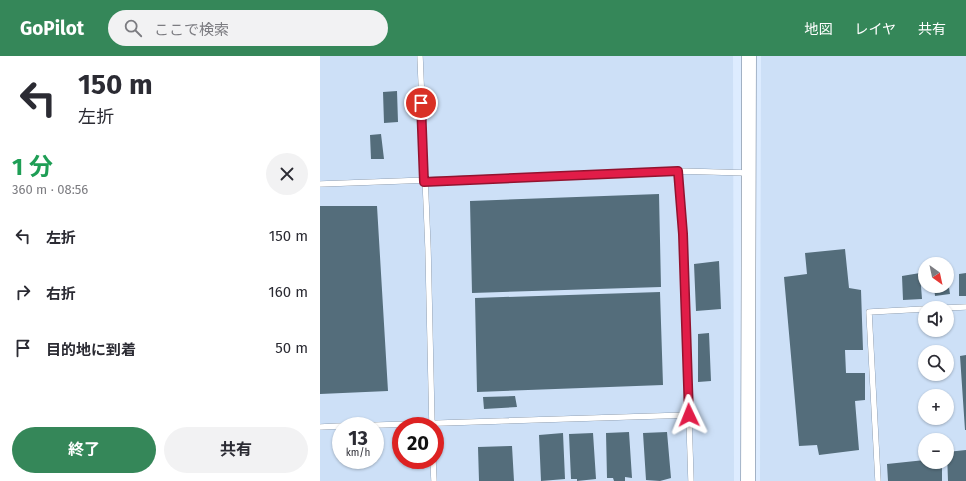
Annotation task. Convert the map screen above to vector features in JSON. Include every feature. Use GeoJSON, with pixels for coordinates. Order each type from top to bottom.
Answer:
{"type":"FeatureCollection","features":[{"type":"Feature","properties":{"kind":"street"},"geometry":{"type":"LineString","coordinates":[[748,481],[749,56]]}},
{"type":"Feature","properties":{"kind":"lane"},"geometry":{"type":"LineString","coordinates":[[420,56],[424,182],[428,248],[432,417]]}},
{"type":"Feature","properties":{"kind":"lane"},"geometry":{"type":"LineString","coordinates":[[678,171],[683,234],[691,481]]}},
{"type":"Feature","properties":{"kind":"lane"},"geometry":{"type":"LineString","coordinates":[[320,184],[424,182],[678,171],[749,172]]}},
{"type":"Feature","properties":{"kind":"lane"},"geometry":{"type":"LineString","coordinates":[[954,308],[966,307]]}},
{"type":"Feature","properties":{"kind":"lane"},"geometry":{"type":"LineString","coordinates":[[878,481],[869,312],[918,309]]}},
{"type":"Feature","properties":{"kind":"lane"},"geometry":{"type":"LineString","coordinates":[[444,425],[689,415]]}},
{"type":"Feature","properties":{"kind":"lane"},"geometry":{"type":"LineString","coordinates":[[320,427],[332,426]]}},
{"type":"Feature","properties":{"kind":"lane"},"geometry":{"type":"LineString","coordinates":[[433,469],[434,481]]}},
{"type":"Feature","properties":{"kind":"shaded area"},"geometry":{"type":"Polygon","coordinates":[[[320,56],[733,56],[734,481],[320,481],[320,56]]]}},
{"type":"Feature","properties":{"kind":"shaded area"},"geometry":{"type":"Polygon","coordinates":[[[761,56],[966,56],[966,481],[760,481],[761,56]]]}},
{"type":"Feature","properties":{"kind":"building"},"geometry":{"type":"Polygon","coordinates":[[[397,91],[398,122],[384,123],[383,92],[397,91]]]}},
{"type":"Feature","properties":{"kind":"building"},"geometry":{"type":"Polygon","coordinates":[[[381,134],[384,159],[371,159],[370,135],[381,134]]]}},
{"type":"Feature","properties":{"kind":"building"},"geometry":{"type":"Polygon","coordinates":[[[659,194],[661,287],[472,293],[470,201],[659,194]]]}},
{"type":"Feature","properties":{"kind":"building"},"geometry":{"type":"Polygon","coordinates":[[[320,206],[377,206],[388,391],[320,394],[320,206]]]}},
{"type":"Feature","properties":{"kind":"building"},"geometry":{"type":"Polygon","coordinates":[[[845,249],[849,288],[861,290],[863,350],[845,350],[846,373],[865,373],[865,400],[855,401],[859,450],[819,455],[817,445],[799,446],[784,277],[807,274],[805,253],[845,249]]]}},
{"type":"Feature","properties":{"kind":"building"},"geometry":{"type":"Polygon","coordinates":[[[719,261],[721,309],[696,311],[694,264],[719,261]]]}},
{"type":"Feature","properties":{"kind":"building"},"geometry":{"type":"Polygon","coordinates":[[[918,273],[918,293],[922,293],[922,299],[903,300],[902,276],[918,273]]]}},
{"type":"Feature","properties":{"kind":"building"},"geometry":{"type":"Polygon","coordinates":[[[966,273],[966,296],[959,296],[959,274],[966,273]]]}},
{"type":"Feature","properties":{"kind":"building"},"geometry":{"type":"Polygon","coordinates":[[[660,292],[663,385],[477,392],[475,298],[660,292]]]}},
{"type":"Feature","properties":{"kind":"building"},"geometry":{"type":"Polygon","coordinates":[[[935,293],[950,293],[950,294],[935,296],[935,293]]]}},
{"type":"Feature","properties":{"kind":"building"},"geometry":{"type":"Polygon","coordinates":[[[709,333],[711,381],[698,382],[698,334],[709,333]]]}},
{"type":"Feature","properties":{"kind":"building"},"geometry":{"type":"Polygon","coordinates":[[[966,355],[966,430],[965,430],[960,356],[966,355]]]}},
{"type":"Feature","properties":{"kind":"building"},"geometry":{"type":"Polygon","coordinates":[[[515,396],[517,407],[484,409],[483,397],[515,396]]]}},
{"type":"Feature","properties":{"kind":"building"},"geometry":{"type":"Polygon","coordinates":[[[629,432],[632,478],[625,477],[625,481],[614,481],[613,478],[607,478],[606,433],[629,432]]]}},
{"type":"Feature","properties":{"kind":"building"},"geometry":{"type":"Polygon","coordinates":[[[667,432],[671,478],[660,481],[646,480],[643,433],[667,432]]]}},
{"type":"Feature","properties":{"kind":"building"},"geometry":{"type":"Polygon","coordinates":[[[563,433],[565,479],[541,481],[539,435],[563,433]]]}},
{"type":"Feature","properties":{"kind":"building"},"geometry":{"type":"Polygon","coordinates":[[[593,433],[596,479],[577,481],[577,479],[571,479],[569,434],[593,433]]]}},
{"type":"Feature","properties":{"kind":"building"},"geometry":{"type":"Polygon","coordinates":[[[512,446],[514,481],[479,481],[478,447],[512,446]]]}},
{"type":"Feature","properties":{"kind":"building"},"geometry":{"type":"Polygon","coordinates":[[[966,450],[966,481],[948,481],[948,469],[954,469],[954,451],[966,450]]]}},
{"type":"Feature","properties":{"kind":"building"},"geometry":{"type":"Polygon","coordinates":[[[918,461],[918,469],[942,469],[942,481],[888,481],[887,464],[918,461]]]}},
{"type":"Feature","properties":{"kind":"route"},"geometry":{"type":"LineString","coordinates":[[421,103],[424,182],[678,171],[683,234],[689,415]]}}]}
